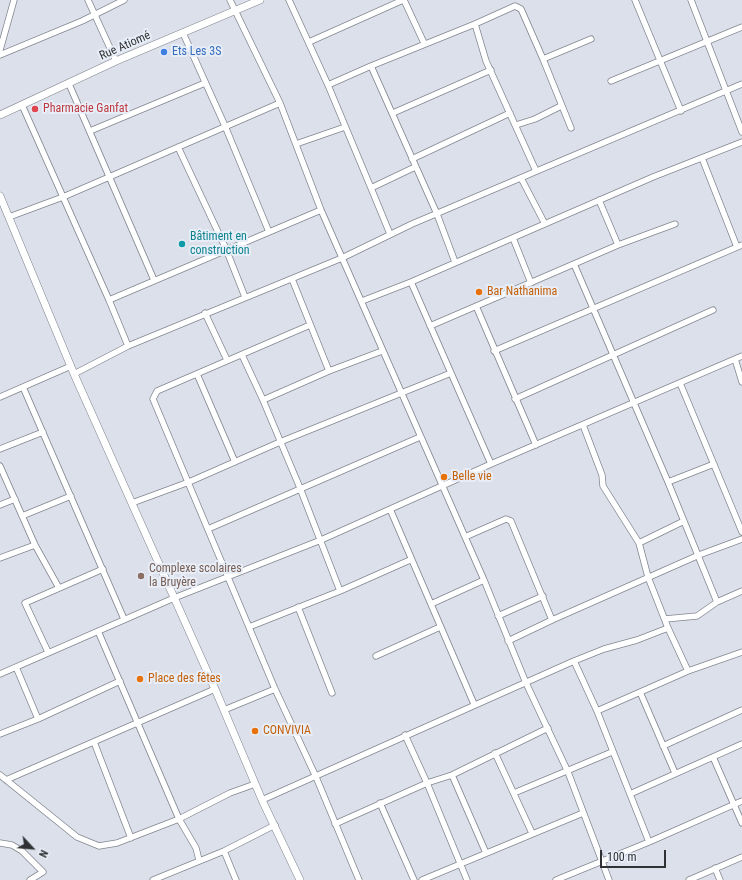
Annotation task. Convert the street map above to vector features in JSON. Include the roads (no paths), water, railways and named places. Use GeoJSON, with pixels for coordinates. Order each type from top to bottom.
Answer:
{"type":"FeatureCollection","features":[{"type":"Feature","properties":{"kind":"street"},"geometry":{"type":"LineString","coordinates":[[0,50],[2,35],[14,0]]}},
{"type":"Feature","properties":{"kind":"street"},"geometry":{"type":"LineString","coordinates":[[88,0],[116,61]]}},
{"type":"Feature","properties":{"kind":"street"},"geometry":{"type":"LineString","coordinates":[[0,55],[95,14],[118,1],[124,0]]}},
{"type":"Feature","properties":{"kind":"street"},"geometry":{"type":"LineString","coordinates":[[230,0],[234,11],[280,103],[321,210],[362,301],[382,351],[402,393],[441,486],[484,580],[526,683],[568,772],[609,880]]}},
{"type":"Feature","properties":{"kind":"street","name":"Rue Atiomé"},"geometry":{"type":"LineString","coordinates":[[0,115],[70,84],[116,61],[260,0]]}},
{"type":"Feature","properties":{"kind":"street"},"geometry":{"type":"LineString","coordinates":[[289,0],[328,85],[390,234]]}},
{"type":"Feature","properties":{"kind":"street"},"geometry":{"type":"LineString","coordinates":[[309,42],[404,0],[424,43]]}},
{"type":"Feature","properties":{"kind":"street"},"geometry":{"type":"LineString","coordinates":[[635,0],[681,111]]}},
{"type":"Feature","properties":{"kind":"street"},"geometry":{"type":"LineString","coordinates":[[691,0],[742,132]]}},
{"type":"Feature","properties":{"kind":"street"},"geometry":{"type":"LineString","coordinates":[[328,85],[424,43],[475,24],[515,6],[518,7],[543,59],[571,128]]}},
{"type":"Feature","properties":{"kind":"street"},"geometry":{"type":"LineString","coordinates":[[475,24],[491,70],[536,171]]}},
{"type":"Feature","properties":{"kind":"street"},"geometry":{"type":"LineString","coordinates":[[611,81],[742,27]]}},
{"type":"Feature","properties":{"kind":"street"},"geometry":{"type":"LineString","coordinates":[[182,33],[225,126],[269,232]]}},
{"type":"Feature","properties":{"kind":"street"},"geometry":{"type":"LineString","coordinates":[[543,59],[591,39]]}},
{"type":"Feature","properties":{"kind":"street"},"geometry":{"type":"LineString","coordinates":[[371,66],[437,214],[455,262]]}},
{"type":"Feature","properties":{"kind":"street"},"geometry":{"type":"LineString","coordinates":[[393,113],[491,70]]}},
{"type":"Feature","properties":{"kind":"street"},"geometry":{"type":"LineString","coordinates":[[90,131],[205,83]]}},
{"type":"Feature","properties":{"kind":"street"},"geometry":{"type":"LineString","coordinates":[[70,84],[108,177],[154,280]]}},
{"type":"Feature","properties":{"kind":"street"},"geometry":{"type":"LineString","coordinates":[[74,374],[128,346],[205,313],[342,258],[390,234],[742,84]]}},
{"type":"Feature","properties":{"kind":"street"},"geometry":{"type":"LineString","coordinates":[[9,217],[63,197],[280,103]]}},
{"type":"Feature","properties":{"kind":"street"},"geometry":{"type":"LineString","coordinates":[[22,105],[128,346]]}},
{"type":"Feature","properties":{"kind":"street"},"geometry":{"type":"LineString","coordinates":[[516,125],[535,119],[561,106]]}},
{"type":"Feature","properties":{"kind":"street"},"geometry":{"type":"LineString","coordinates":[[412,159],[510,113]]}},
{"type":"Feature","properties":{"kind":"street"},"geometry":{"type":"LineString","coordinates":[[296,144],[345,127]]}},
{"type":"Feature","properties":{"kind":"street"},"geometry":{"type":"LineString","coordinates":[[362,301],[411,282],[599,200],[742,142]]}},
{"type":"Feature","properties":{"kind":"street"},"geometry":{"type":"LineString","coordinates":[[178,147],[226,249],[245,297]]}},
{"type":"Feature","properties":{"kind":"street"},"geometry":{"type":"LineString","coordinates":[[494,351],[741,246],[702,158]]}},
{"type":"Feature","properties":{"kind":"street"},"geometry":{"type":"LineString","coordinates":[[371,188],[416,167]]}},
{"type":"Feature","properties":{"kind":"street"},"geometry":{"type":"LineString","coordinates":[[521,178],[545,224]]}},
{"type":"Feature","properties":{"kind":"street"},"geometry":{"type":"LineString","coordinates":[[0,196],[74,374],[215,689],[262,800],[300,880]]}},
{"type":"Feature","properties":{"kind":"street"},"geometry":{"type":"LineString","coordinates":[[599,200],[618,245]]}},
{"type":"Feature","properties":{"kind":"street"},"geometry":{"type":"LineString","coordinates":[[109,300],[226,249],[321,210]]}},
{"type":"Feature","properties":{"kind":"street"},"geometry":{"type":"LineString","coordinates":[[430,326],[618,245],[675,224]]}},
{"type":"Feature","properties":{"kind":"street"},"geometry":{"type":"LineString","coordinates":[[513,238],[531,283]]}},
{"type":"Feature","properties":{"kind":"street"},"geometry":{"type":"LineString","coordinates":[[574,264],[699,555],[717,602]]}},
{"type":"Feature","properties":{"kind":"street"},"geometry":{"type":"LineString","coordinates":[[292,279],[329,372]]}},
{"type":"Feature","properties":{"kind":"street"},"geometry":{"type":"LineString","coordinates":[[411,282],[491,464]]}},
{"type":"Feature","properties":{"kind":"street"},"geometry":{"type":"LineString","coordinates":[[476,306],[494,351],[536,445]]}},
{"type":"Feature","properties":{"kind":"street"},"geometry":{"type":"LineString","coordinates":[[515,399],[612,354],[713,310]]}},
{"type":"Feature","properties":{"kind":"street"},"geometry":{"type":"LineString","coordinates":[[205,313],[227,360]]}},
{"type":"Feature","properties":{"kind":"street"},"geometry":{"type":"LineString","coordinates":[[310,325],[157,391],[153,398],[275,688],[316,777],[359,880]]}},
{"type":"Feature","properties":{"kind":"street"},"geometry":{"type":"LineString","coordinates":[[263,400],[382,351]]}},
{"type":"Feature","properties":{"kind":"street"},"geometry":{"type":"LineString","coordinates":[[242,355],[263,400],[300,488],[340,591]]}},
{"type":"Feature","properties":{"kind":"street"},"geometry":{"type":"LineString","coordinates":[[0,674],[174,598],[321,540],[491,464],[635,404],[742,356]]}},
{"type":"Feature","properties":{"kind":"street"},"geometry":{"type":"LineString","coordinates":[[734,359],[742,382]]}},
{"type":"Feature","properties":{"kind":"street"},"geometry":{"type":"LineString","coordinates":[[0,397],[71,366]]}},
{"type":"Feature","properties":{"kind":"street"},"geometry":{"type":"LineString","coordinates":[[132,503],[188,482],[280,442],[451,373]]}},
{"type":"Feature","properties":{"kind":"street"},"geometry":{"type":"LineString","coordinates":[[197,374],[235,462]]}},
{"type":"Feature","properties":{"kind":"street"},"geometry":{"type":"LineString","coordinates":[[680,383],[742,532]]}},
{"type":"Feature","properties":{"kind":"street"},"geometry":{"type":"LineString","coordinates":[[23,387],[124,619]]}},
{"type":"Feature","properties":{"kind":"street"},"geometry":{"type":"LineString","coordinates":[[583,426],[598,463],[603,486],[639,544],[648,577],[668,628],[688,670]]}},
{"type":"Feature","properties":{"kind":"street"},"geometry":{"type":"LineString","coordinates":[[0,449],[43,432]]}},
{"type":"Feature","properties":{"kind":"street"},"geometry":{"type":"LineString","coordinates":[[208,529],[420,437]]}},
{"type":"Feature","properties":{"kind":"street"},"geometry":{"type":"LineString","coordinates":[[668,482],[714,464]]}},
{"type":"Feature","properties":{"kind":"street"},"geometry":{"type":"LineString","coordinates":[[0,466],[35,545],[59,588]]}},
{"type":"Feature","properties":{"kind":"street"},"geometry":{"type":"LineString","coordinates":[[22,516],[71,496]]}},
{"type":"Feature","properties":{"kind":"street"},"geometry":{"type":"LineString","coordinates":[[0,506],[15,499]]}},
{"type":"Feature","properties":{"kind":"street"},"geometry":{"type":"LineString","coordinates":[[390,509],[410,560],[431,604],[474,704]]}},
{"type":"Feature","properties":{"kind":"street"},"geometry":{"type":"LineString","coordinates":[[465,537],[506,518],[509,519],[552,620]]}},
{"type":"Feature","properties":{"kind":"street"},"geometry":{"type":"LineString","coordinates":[[639,544],[684,521]]}},
{"type":"Feature","properties":{"kind":"street"},"geometry":{"type":"LineString","coordinates":[[508,641],[648,577],[699,555],[742,539]]}},
{"type":"Feature","properties":{"kind":"street"},"geometry":{"type":"LineString","coordinates":[[0,558],[35,545]]}},
{"type":"Feature","properties":{"kind":"street"},"geometry":{"type":"LineString","coordinates":[[249,627],[340,591],[410,560]]}},
{"type":"Feature","properties":{"kind":"street"},"geometry":{"type":"LineString","coordinates":[[48,652],[25,603],[103,569]]}},
{"type":"Feature","properties":{"kind":"street"},"geometry":{"type":"LineString","coordinates":[[431,604],[484,580]]}},
{"type":"Feature","properties":{"kind":"street"},"geometry":{"type":"LineString","coordinates":[[665,619],[680,617],[693,618],[717,602],[742,591]]}},
{"type":"Feature","properties":{"kind":"street"},"geometry":{"type":"LineString","coordinates":[[498,616],[543,596]]}},
{"type":"Feature","properties":{"kind":"street"},"geometry":{"type":"LineString","coordinates":[[298,607],[332,694]]}},
{"type":"Feature","properties":{"kind":"street"},"geometry":{"type":"LineString","coordinates":[[376,656],[440,627]]}},
{"type":"Feature","properties":{"kind":"street"},"geometry":{"type":"LineString","coordinates":[[262,800],[316,777],[474,704],[526,683],[574,661],[604,649],[637,640],[668,628]]}},
{"type":"Feature","properties":{"kind":"street"},"geometry":{"type":"LineString","coordinates":[[98,631],[179,819],[196,848],[199,860]]}},
{"type":"Feature","properties":{"kind":"street"},"geometry":{"type":"LineString","coordinates":[[596,711],[688,670],[741,654]]}},
{"type":"Feature","properties":{"kind":"street"},"geometry":{"type":"LineString","coordinates":[[574,661],[649,842]]}},
{"type":"Feature","properties":{"kind":"street"},"geometry":{"type":"LineString","coordinates":[[16,667],[38,719]]}},
{"type":"Feature","properties":{"kind":"street"},"geometry":{"type":"LineString","coordinates":[[0,734],[38,719],[120,681]]}},
{"type":"Feature","properties":{"kind":"street"},"geometry":{"type":"LineString","coordinates":[[224,710],[275,688]]}},
{"type":"Feature","properties":{"kind":"street"},"geometry":{"type":"LineString","coordinates":[[6,780],[215,689]]}},
{"type":"Feature","properties":{"kind":"street"},"geometry":{"type":"LineString","coordinates":[[640,692],[675,774]]}},
{"type":"Feature","properties":{"kind":"street"},"geometry":{"type":"LineString","coordinates":[[663,746],[742,710]]}},
{"type":"Feature","properties":{"kind":"street"},"geometry":{"type":"LineString","coordinates":[[335,824],[427,783],[452,775],[548,728]]}},
{"type":"Feature","properties":{"kind":"street"},"geometry":{"type":"LineString","coordinates":[[405,735],[427,783],[467,880]]}},
{"type":"Feature","properties":{"kind":"street"},"geometry":{"type":"LineString","coordinates":[[94,742],[131,838]]}},
{"type":"Feature","properties":{"kind":"street"},"geometry":{"type":"LineString","coordinates":[[630,794],[742,744]]}},
{"type":"Feature","properties":{"kind":"street"},"geometry":{"type":"LineString","coordinates":[[514,793],[568,772],[612,752]]}},
{"type":"Feature","properties":{"kind":"street"},"geometry":{"type":"LineString","coordinates":[[495,753],[532,833]]}},
{"type":"Feature","properties":{"kind":"street"},"geometry":{"type":"LineString","coordinates":[[713,756],[742,823]]}},
{"type":"Feature","properties":{"kind":"street"},"geometry":{"type":"LineString","coordinates":[[0,775],[84,841],[99,846],[116,843],[131,838],[179,819],[230,793],[255,784]]}},
{"type":"Feature","properties":{"kind":"street"},"geometry":{"type":"LineString","coordinates":[[452,775],[486,853]]}},
{"type":"Feature","properties":{"kind":"street"},"geometry":{"type":"LineString","coordinates":[[556,880],[649,842],[742,801]]}},
{"type":"Feature","properties":{"kind":"street"},"geometry":{"type":"LineString","coordinates":[[380,803],[414,880]]}},
{"type":"Feature","properties":{"kind":"street"},"geometry":{"type":"LineString","coordinates":[[422,880],[583,813]]}},
{"type":"Feature","properties":{"kind":"street"},"geometry":{"type":"LineString","coordinates":[[153,880],[224,851],[275,825]]}},
{"type":"Feature","properties":{"kind":"street"},"geometry":{"type":"LineString","coordinates":[[0,843],[12,845],[22,851],[43,872],[30,880]]}},
{"type":"Feature","properties":{"kind":"street"},"geometry":{"type":"LineString","coordinates":[[224,851],[236,880]]}},
{"type":"Feature","properties":{"kind":"street"},"geometry":{"type":"LineString","coordinates":[[689,880],[742,857]]}},
{"type":"Feature","properties":{"kind":"street"},"geometry":{"type":"LineString","coordinates":[[715,868],[720,880]]}},
{"type":"Feature","properties":{"kind":"place","name":"Ets Les 3S"},"geometry":{"type":"Point","coordinates":[164,52]}},
{"type":"Feature","properties":{"kind":"place","name":"Pharmacie Ganfat"},"geometry":{"type":"Point","coordinates":[35,109]}},
{"type":"Feature","properties":{"kind":"place","name":"Bâtiment en construction"},"geometry":{"type":"Point","coordinates":[182,244]}},
{"type":"Feature","properties":{"kind":"place","name":"Bar Nathanima"},"geometry":{"type":"Point","coordinates":[479,292]}},
{"type":"Feature","properties":{"kind":"place","name":"Belle vie"},"geometry":{"type":"Point","coordinates":[444,477]}},
{"type":"Feature","properties":{"kind":"place","name":"Complexe scolaires la Bruyère"},"geometry":{"type":"Point","coordinates":[141,576]}},
{"type":"Feature","properties":{"kind":"place","name":"Place des fêtes"},"geometry":{"type":"Point","coordinates":[140,679]}},
{"type":"Feature","properties":{"kind":"place","name":"CONVIVIA"},"geometry":{"type":"Point","coordinates":[255,731]}}]}
